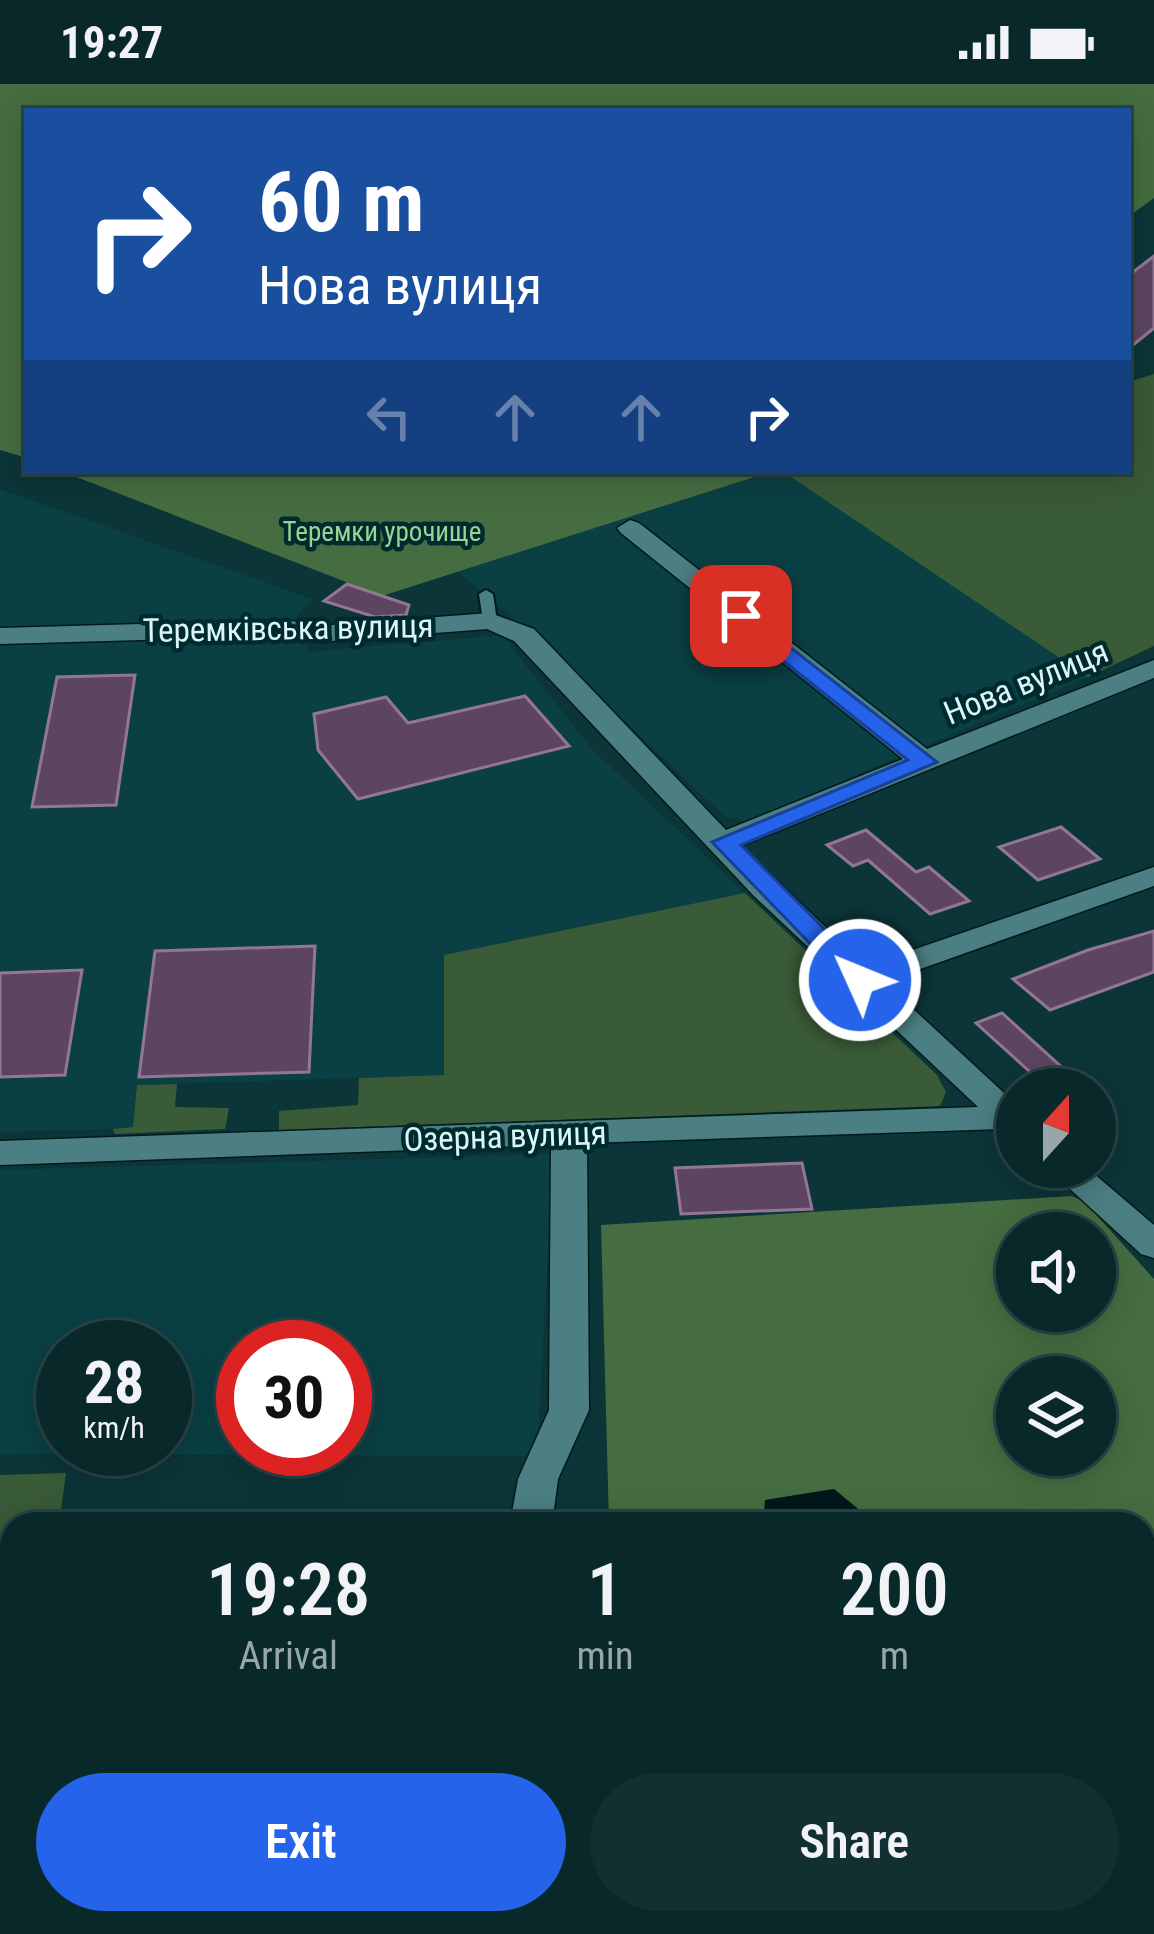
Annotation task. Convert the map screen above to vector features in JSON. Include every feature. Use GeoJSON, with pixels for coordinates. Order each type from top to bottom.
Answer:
{"type":"FeatureCollection","features":[{"type":"Feature","properties":{"kind":"street"},"geometry":{"type":"LineString","coordinates":[[631,529],[925,762]]}},
{"type":"Feature","properties":{"kind":"street","name":"Теремківська вулиця"},"geometry":{"type":"LineString","coordinates":[[0,636],[280,628],[331,633],[488,608],[524,635],[860,980],[996,1104]]}},
{"type":"Feature","properties":{"kind":"street","name":"Нова вулиця"},"geometry":{"type":"LineString","coordinates":[[724,842],[1154,668]]}},
{"type":"Feature","properties":{"kind":"street"},"geometry":{"type":"LineString","coordinates":[[860,980],[1154,876]]}},
{"type":"Feature","properties":{"kind":"street","name":"Озерна вулиця"},"geometry":{"type":"LineString","coordinates":[[0,1154],[996,1121]]}},
{"type":"Feature","properties":{"kind":"street"},"geometry":{"type":"LineString","coordinates":[[533,1512],[538,1479],[569,1410],[569,1135]]}},
{"type":"Feature","properties":{"kind":"street"},"geometry":{"type":"LineString","coordinates":[[1088,1188],[1154,1245]]}},
{"type":"Feature","properties":{"kind":"shaded area"},"geometry":{"type":"Polygon","coordinates":[[[764,474],[786,474],[1088,677],[747,821],[724,816],[532,633],[458,572],[764,474]]]}},
{"type":"Feature","properties":{"kind":"shaded area"},"geometry":{"type":"Polygon","coordinates":[[[0,489],[312,599],[290,623],[0,627],[0,489]]]}},
{"type":"Feature","properties":{"kind":"shaded area"},"geometry":{"type":"Polygon","coordinates":[[[277,633],[308,638],[307,652],[502,635],[594,751],[745,893],[445,955],[444,1075],[137,1085],[133,1128],[0,1132],[0,642],[277,633]]]}},
{"type":"Feature","properties":{"kind":"shaded area"},"geometry":{"type":"Polygon","coordinates":[[[553,1154],[537,1456],[372,1455],[372,1320],[216,1320],[216,1455],[192,1455],[192,1320],[36,1320],[36,1454],[0,1454],[0,1170],[553,1154]]]}},
{"type":"Feature","properties":{"kind":"shaded area"},"geometry":{"type":"Polygon","coordinates":[[[834,1489],[862,1512],[764,1512],[765,1500],[834,1489]]]}},
{"type":"Feature","properties":{"kind":"green space"},"geometry":{"type":"Polygon","coordinates":[[[0,84],[1154,84],[1154,198],[1131,215],[1131,108],[24,108],[24,457],[0,450],[0,84]]]}},
{"type":"Feature","properties":{"kind":"green space"},"geometry":{"type":"Polygon","coordinates":[[[1154,374],[1154,646],[1088,677],[786,474],[1131,474],[1131,381],[1154,374]]]}},
{"type":"Feature","properties":{"kind":"green space","name":"Теремки урочище"},"geometry":{"type":"Polygon","coordinates":[[[69,474],[764,474],[382,596],[69,474]]]}},
{"type":"Feature","properties":{"kind":"green space"},"geometry":{"type":"Polygon","coordinates":[[[745,893],[937,1075],[946,1092],[940,1106],[279,1130],[279,1111],[358,1105],[359,1078],[444,1075],[444,955],[745,893]]]}},
{"type":"Feature","properties":{"kind":"green space"},"geometry":{"type":"Polygon","coordinates":[[[177,1084],[175,1107],[229,1108],[225,1129],[115,1134],[113,1129],[133,1127],[137,1085],[177,1084]]]}},
{"type":"Feature","properties":{"kind":"green space"},"geometry":{"type":"Polygon","coordinates":[[[1071,1196],[1094,1212],[996,1212],[996,1332],[1116,1332],[1116,1237],[1154,1279],[1154,1512],[862,1512],[834,1489],[766,1500],[764,1512],[609,1512],[601,1225],[1071,1196]]]}},
{"type":"Feature","properties":{"kind":"green space"},"geometry":{"type":"Polygon","coordinates":[[[0,1475],[66,1476],[61,1512],[0,1512],[0,1475]]]}},
{"type":"Feature","properties":{"kind":"building"},"geometry":{"type":"Polygon","coordinates":[[[1154,256],[1154,328],[1131,347],[1131,274],[1154,256]]]}},
{"type":"Feature","properties":{"kind":"building"},"geometry":{"type":"Polygon","coordinates":[[[347,584],[409,605],[406,615],[375,617],[324,601],[347,584]]]}},
{"type":"Feature","properties":{"kind":"building"},"geometry":{"type":"Polygon","coordinates":[[[135,675],[116,805],[32,807],[57,677],[135,675]]]}},
{"type":"Feature","properties":{"kind":"building"},"geometry":{"type":"Polygon","coordinates":[[[525,696],[569,746],[358,799],[318,750],[314,714],[386,697],[408,723],[525,696]]]}},
{"type":"Feature","properties":{"kind":"building"},"geometry":{"type":"Polygon","coordinates":[[[1061,827],[1100,859],[1038,880],[999,847],[1061,827]]]}},
{"type":"Feature","properties":{"kind":"building"},"geometry":{"type":"Polygon","coordinates":[[[866,830],[916,872],[929,867],[969,901],[930,914],[868,860],[853,866],[827,845],[866,830]]]}},
{"type":"Feature","properties":{"kind":"building"},"geometry":{"type":"Polygon","coordinates":[[[1154,931],[1154,972],[1050,1010],[1013,979],[1088,950],[1154,931]]]}},
{"type":"Feature","properties":{"kind":"building"},"geometry":{"type":"Polygon","coordinates":[[[315,946],[309,1072],[139,1077],[155,951],[315,946]]]}},
{"type":"Feature","properties":{"kind":"building"},"geometry":{"type":"Polygon","coordinates":[[[82,970],[65,1075],[0,1077],[0,973],[82,970]]]}},
{"type":"Feature","properties":{"kind":"building"},"geometry":{"type":"Polygon","coordinates":[[[1002,1013],[1063,1068],[1026,1068],[976,1023],[1002,1013]]]}},
{"type":"Feature","properties":{"kind":"building"},"geometry":{"type":"Polygon","coordinates":[[[802,1163],[812,1209],[681,1214],[675,1168],[802,1163]]]}},
{"type":"Feature","properties":{"kind":"route"},"geometry":{"type":"LineString","coordinates":[[741,616],[925,762],[724,842],[765,889],[860,980]]}}]}
